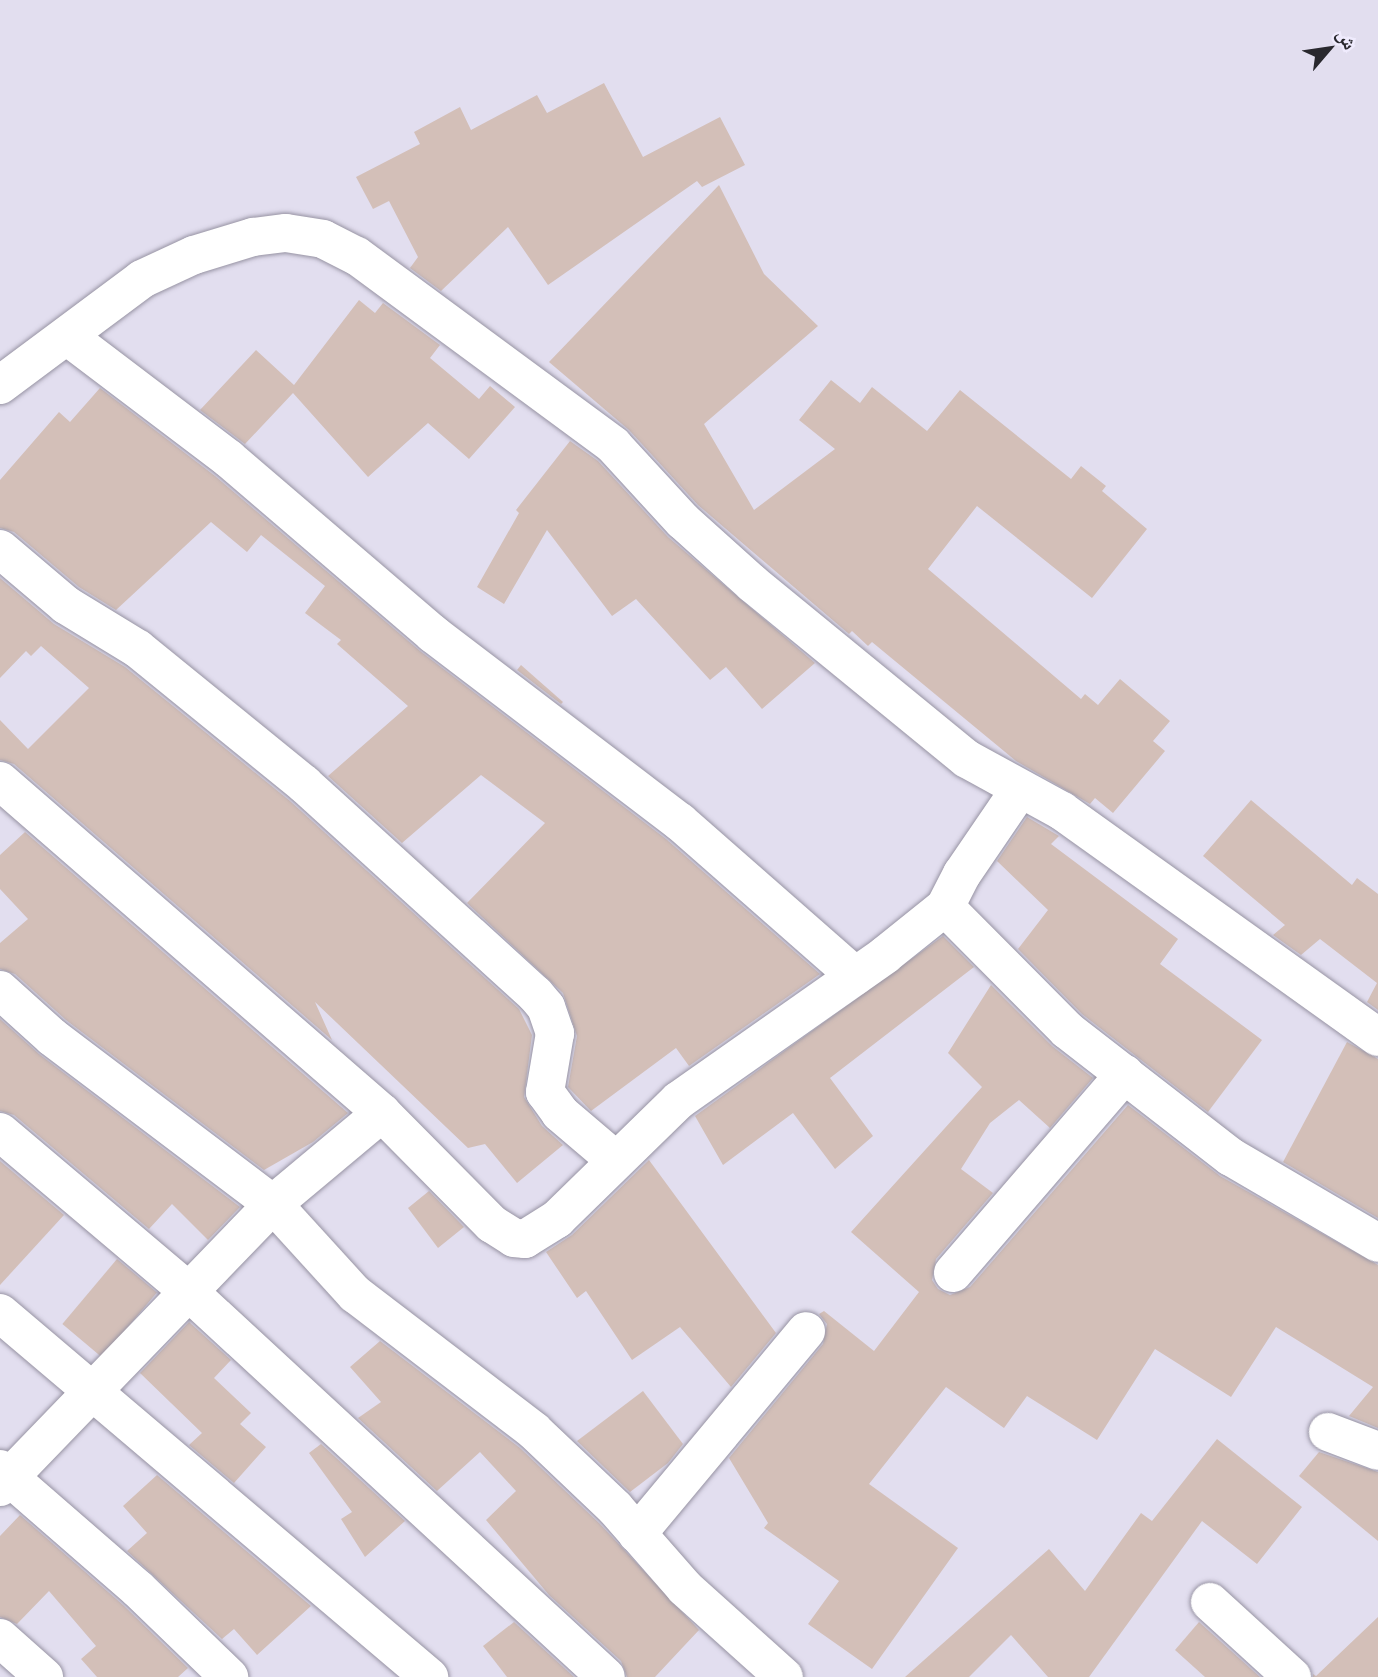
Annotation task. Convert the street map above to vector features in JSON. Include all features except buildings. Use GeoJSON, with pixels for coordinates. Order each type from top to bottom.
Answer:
{"type":"FeatureCollection","features":[{"type":"Feature","properties":{"kind":"street"},"geometry":{"type":"LineString","coordinates":[[0,385],[142,279],[194,255],[253,237],[286,233],[323,239],[346,250],[566,407],[612,445],[683,521],[753,584],[967,759],[1062,811],[1378,1037]]}},
{"type":"Feature","properties":{"kind":"street"},"geometry":{"type":"LineString","coordinates":[[67,336],[229,459],[433,634],[680,822],[855,976]]}},
{"type":"Feature","properties":{"kind":"street"},"geometry":{"type":"LineString","coordinates":[[0,549],[66,605],[138,649],[304,784],[535,994],[546,1007],[555,1033],[545,1092],[559,1112],[614,1159]]}},
{"type":"Feature","properties":{"kind":"street"},"geometry":{"type":"LineString","coordinates":[[0,781],[382,1114],[492,1224],[514,1238],[525,1239],[545,1228],[614,1159],[679,1100],[855,976],[945,907],[962,874],[1020,789]]}},
{"type":"Feature","properties":{"kind":"street"},"geometry":{"type":"LineString","coordinates":[[945,907],[1019,986],[1231,1157],[1378,1243]]}},
{"type":"Feature","properties":{"kind":"street"},"geometry":{"type":"LineString","coordinates":[[0,990],[52,1037],[272,1204],[355,1294],[534,1431],[637,1534],[685,1588],[784,1677]]}},
{"type":"Feature","properties":{"kind":"street"},"geometry":{"type":"LineString","coordinates":[[953,1273],[1125,1074]]}},
{"type":"Feature","properties":{"kind":"street"},"geometry":{"type":"LineString","coordinates":[[229,1677],[138,1589],[3,1477],[93,1391],[272,1204],[382,1114]]}},
{"type":"Feature","properties":{"kind":"street"},"geometry":{"type":"LineString","coordinates":[[0,1132],[187,1290],[606,1677]]}},
{"type":"Feature","properties":{"kind":"street"},"geometry":{"type":"LineString","coordinates":[[0,1313],[93,1391],[169,1460],[429,1677]]}},
{"type":"Feature","properties":{"kind":"street"},"geometry":{"type":"LineString","coordinates":[[637,1534],[807,1331]]}},
{"type":"Feature","properties":{"kind":"street"},"geometry":{"type":"LineString","coordinates":[[1328,1432],[1378,1451]]}},
{"type":"Feature","properties":{"kind":"street"},"geometry":{"type":"LineString","coordinates":[[1210,1602],[1292,1677]]}},
{"type":"Feature","properties":{"kind":"street"},"geometry":{"type":"LineString","coordinates":[[0,1638],[44,1677]]}}]}
